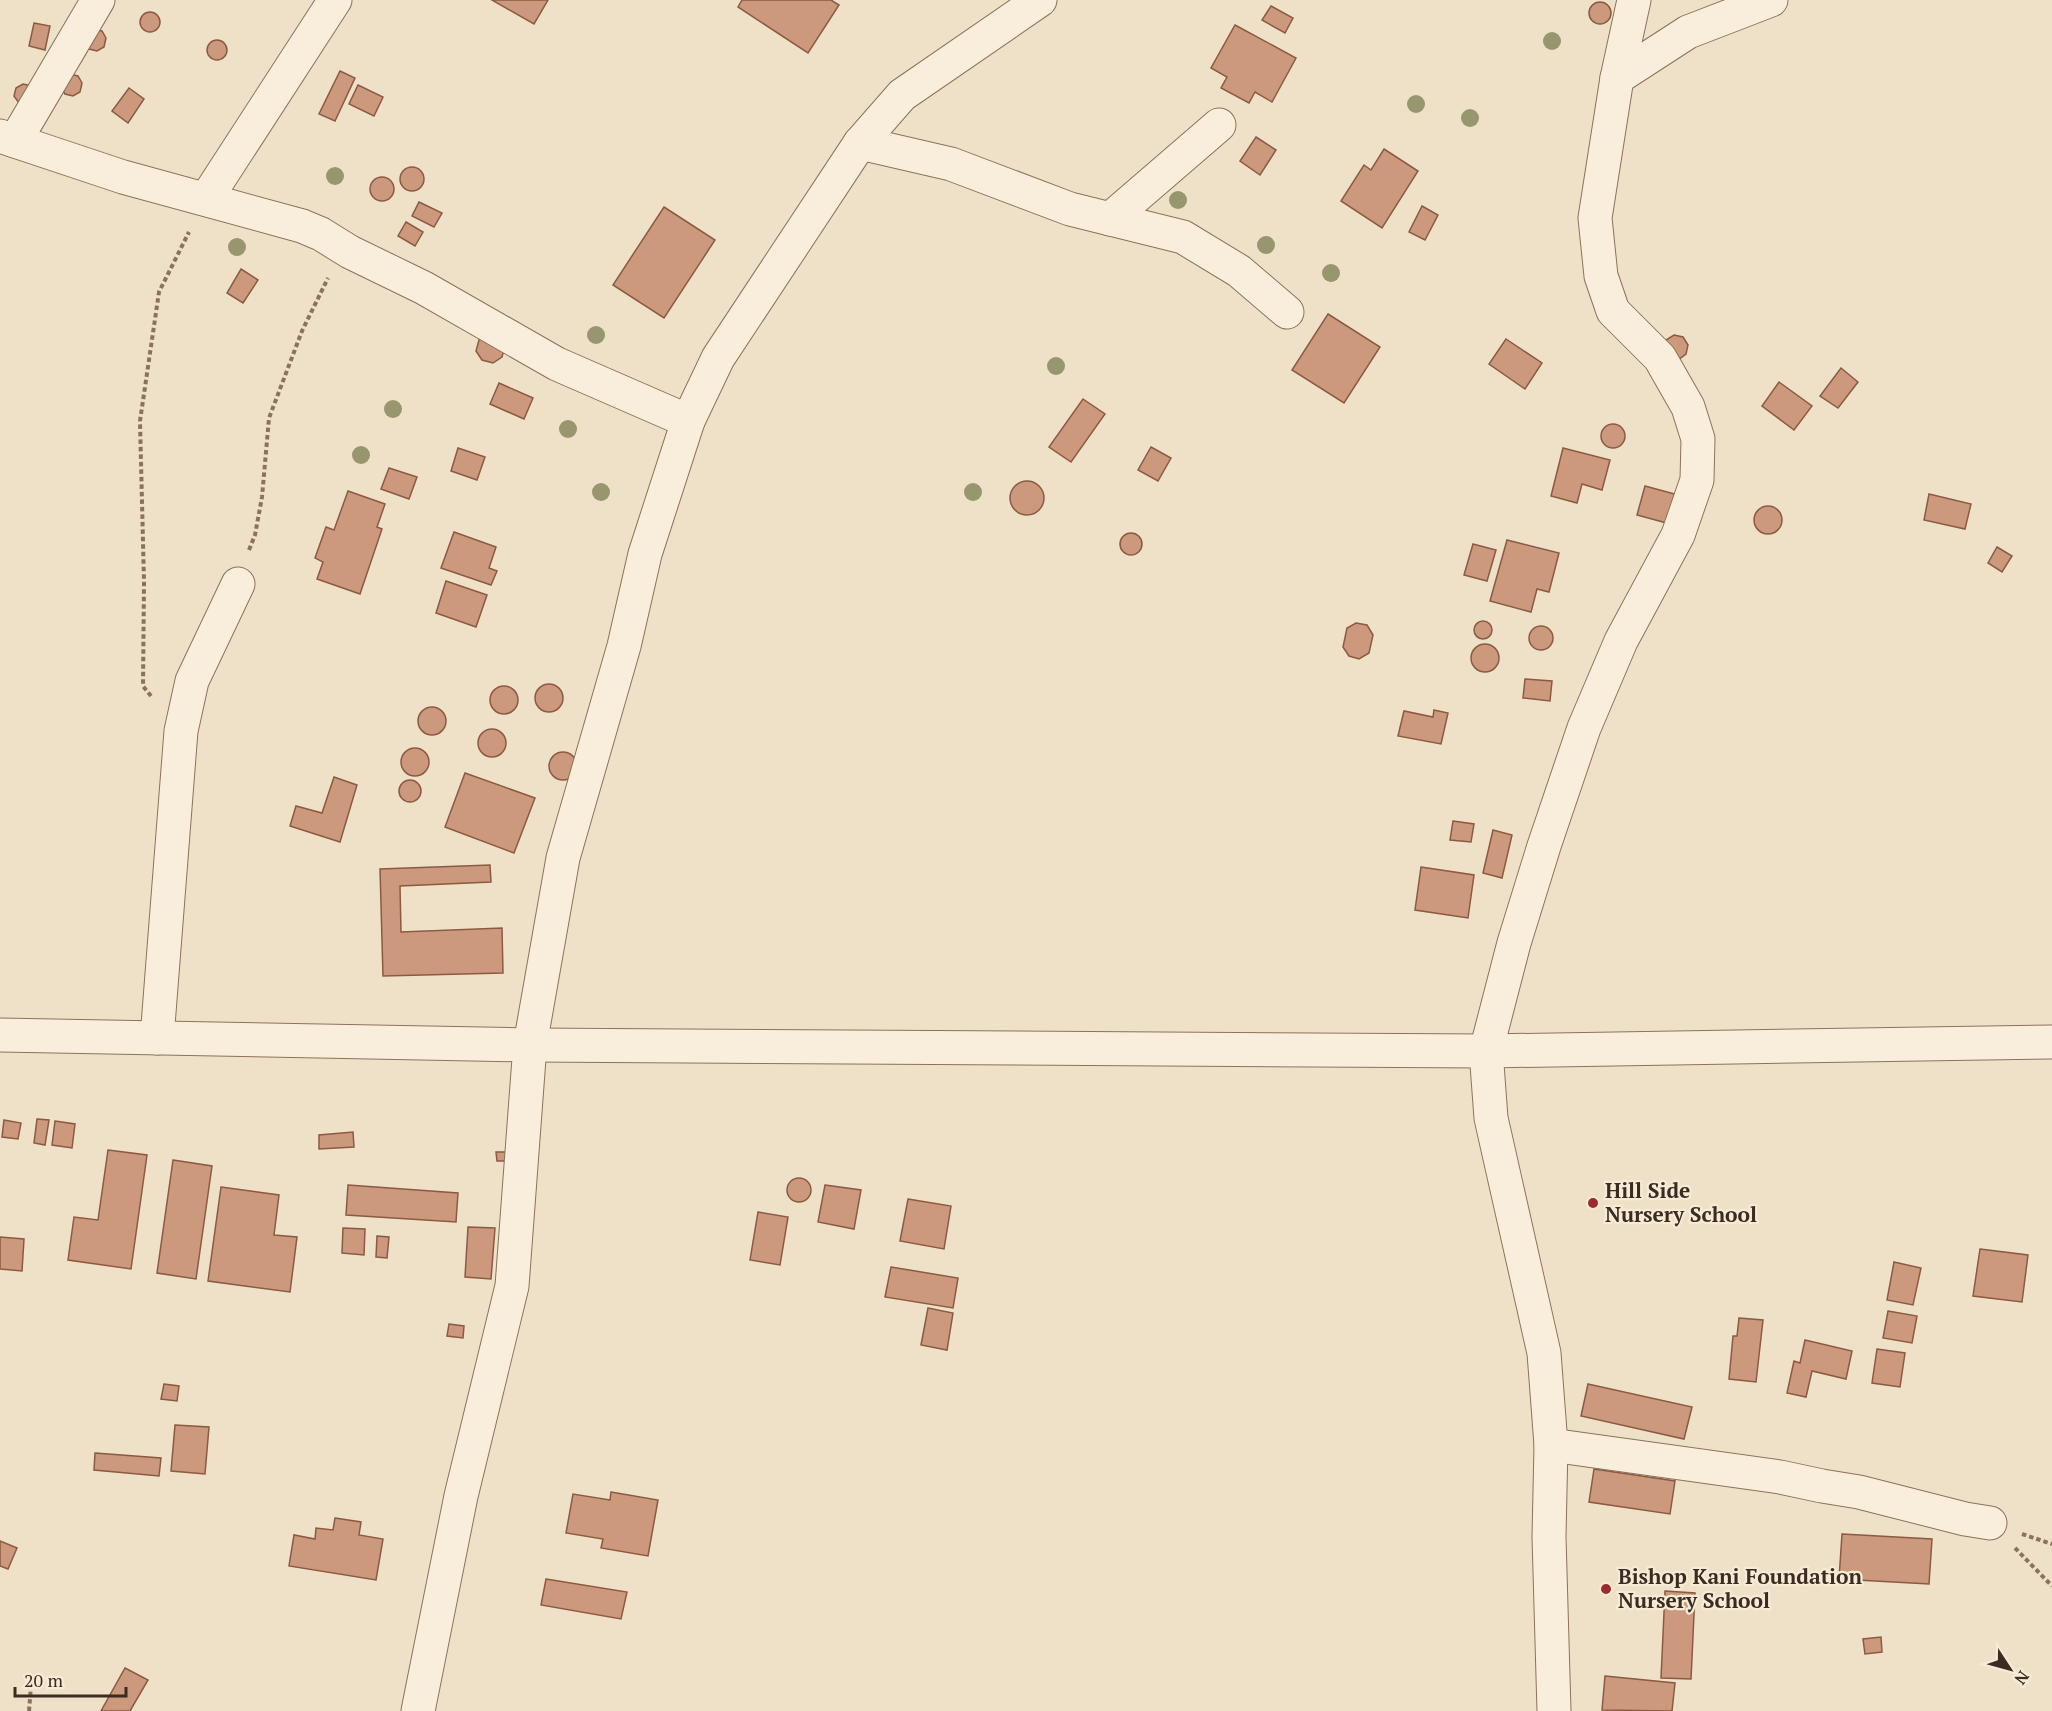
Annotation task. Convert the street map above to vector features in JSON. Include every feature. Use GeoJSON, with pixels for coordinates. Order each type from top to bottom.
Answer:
{"type":"FeatureCollection","features":[{"type":"Feature","properties":{"kind":"street"},"geometry":{"type":"LineString","coordinates":[[98,0],[7,138],[123,177],[302,226],[424,288],[557,364],[688,421]]}},
{"type":"Feature","properties":{"kind":"street"},"geometry":{"type":"LineString","coordinates":[[206,199],[335,0]]}},
{"type":"Feature","properties":{"kind":"street"},"geometry":{"type":"LineString","coordinates":[[418,1711],[461,1496],[512,1286],[530,1045],[562,858],[624,646],[645,554],[688,421],[718,358],[860,143],[902,95],[1040,0]]}},
{"type":"Feature","properties":{"kind":"street"},"geometry":{"type":"LineString","coordinates":[[1554,1711],[1550,1537],[1551,1445],[1544,1353],[1491,1118],[1486,1051],[1514,943],[1584,728],[1620,641],[1678,535],[1697,480],[1698,439],[1688,407],[1660,358],[1613,311],[1601,276],[1595,218],[1617,78],[1634,0]]}},
{"type":"Feature","properties":{"kind":"street"},"geometry":{"type":"LineString","coordinates":[[1617,78],[1688,32],[1771,0]]}},
{"type":"Feature","properties":{"kind":"street"},"geometry":{"type":"LineString","coordinates":[[1110,219],[1219,124]]}},
{"type":"Feature","properties":{"kind":"street"},"geometry":{"type":"LineString","coordinates":[[860,143],[951,164],[1070,209],[1183,237],[1239,271],[1287,312]]}},
{"type":"Feature","properties":{"kind":"street"},"geometry":{"type":"LineString","coordinates":[[157,1038],[181,731],[192,681],[238,584]]}},
{"type":"Feature","properties":{"kind":"street"},"geometry":{"type":"LineString","coordinates":[[0,1035],[530,1045],[1486,1051],[2052,1042]]}},
{"type":"Feature","properties":{"kind":"street"},"geometry":{"type":"LineString","coordinates":[[1551,1445],[1780,1477],[1859,1492],[1965,1519],[1990,1523]]}},
{"type":"Feature","properties":{"kind":"path"},"geometry":{"type":"LineString","coordinates":[[181,731],[143,686],[144,582],[140,421],[159,292],[206,199]]}},
{"type":"Feature","properties":{"kind":"path"},"geometry":{"type":"LineString","coordinates":[[238,584],[255,534],[262,498],[269,418],[302,331],[328,279],[350,252]]}},
{"type":"Feature","properties":{"kind":"path"},"geometry":{"type":"LineString","coordinates":[[1990,1523],[2052,1586]]}},
{"type":"Feature","properties":{"kind":"path"},"geometry":{"type":"LineString","coordinates":[[29,1711],[31,1686]]}},
{"type":"Feature","properties":{"kind":"building"},"geometry":{"type":"Polygon","coordinates":[[[492,0],[548,0],[534,24],[492,0]]]}},
{"type":"Feature","properties":{"kind":"building"},"geometry":{"type":"Polygon","coordinates":[[[742,0],[831,0],[839,5],[808,53],[738,7],[742,0]]]}},
{"type":"Feature","properties":{"kind":"building"},"geometry":{"type":"Polygon","coordinates":[[[1600,2],[1608,5],[1611,13],[1608,21],[1600,24],[1592,21],[1589,13],[1592,5],[1600,2]]]}},
{"type":"Feature","properties":{"kind":"building"},"geometry":{"type":"Polygon","coordinates":[[[1271,6],[1293,18],[1285,33],[1262,20],[1271,6]]]}},
{"type":"Feature","properties":{"kind":"building"},"geometry":{"type":"Polygon","coordinates":[[[146,12],[154,12],[160,18],[160,26],[154,32],[146,32],[140,26],[140,18],[146,12]]]}},
{"type":"Feature","properties":{"kind":"building"},"geometry":{"type":"Polygon","coordinates":[[[34,23],[50,26],[45,50],[29,46],[34,23]]]}},
{"type":"Feature","properties":{"kind":"building"},"geometry":{"type":"Polygon","coordinates":[[[1235,25],[1296,58],[1272,102],[1255,92],[1249,103],[1221,88],[1227,77],[1211,68],[1235,25]]]}},
{"type":"Feature","properties":{"kind":"building"},"geometry":{"type":"Polygon","coordinates":[[[93,29],[102,31],[106,38],[104,47],[97,51],[89,49],[84,42],[93,29]]]}},
{"type":"Feature","properties":{"kind":"building"},"geometry":{"type":"Polygon","coordinates":[[[213,40],[221,40],[227,46],[227,54],[221,60],[213,60],[207,54],[207,46],[213,40]]]}},
{"type":"Feature","properties":{"kind":"building"},"geometry":{"type":"Polygon","coordinates":[[[340,71],[355,78],[335,121],[319,114],[340,71]]]}},
{"type":"Feature","properties":{"kind":"building"},"geometry":{"type":"Polygon","coordinates":[[[69,74],[78,76],[82,83],[80,92],[73,96],[65,94],[60,87],[69,74]]]}},
{"type":"Feature","properties":{"kind":"building"},"geometry":{"type":"Polygon","coordinates":[[[23,84],[32,86],[19,103],[14,96],[16,88],[23,84]]]}},
{"type":"Feature","properties":{"kind":"building"},"geometry":{"type":"Polygon","coordinates":[[[358,85],[383,97],[374,116],[349,104],[358,85]]]}},
{"type":"Feature","properties":{"kind":"building"},"geometry":{"type":"Polygon","coordinates":[[[129,88],[144,99],[128,123],[112,111],[129,88]]]}},
{"type":"Feature","properties":{"kind":"building"},"geometry":{"type":"Polygon","coordinates":[[[1256,137],[1276,150],[1260,175],[1240,161],[1256,137]]]}},
{"type":"Feature","properties":{"kind":"building"},"geometry":{"type":"Polygon","coordinates":[[[1384,149],[1418,171],[1382,228],[1341,201],[1364,165],[1371,170],[1384,149]]]}},
{"type":"Feature","properties":{"kind":"building"},"geometry":{"type":"Polygon","coordinates":[[[412,167],[417,168],[423,174],[423,184],[417,190],[412,191],[407,190],[401,184],[400,179],[401,174],[407,168],[412,167]]]}},
{"type":"Feature","properties":{"kind":"building"},"geometry":{"type":"Polygon","coordinates":[[[382,177],[387,178],[393,184],[393,194],[387,200],[382,201],[377,200],[371,194],[370,189],[371,184],[377,178],[382,177]]]}},
{"type":"Feature","properties":{"kind":"building"},"geometry":{"type":"Polygon","coordinates":[[[419,202],[442,213],[434,227],[412,216],[419,202]]]}},
{"type":"Feature","properties":{"kind":"building"},"geometry":{"type":"Polygon","coordinates":[[[1422,206],[1438,215],[1425,240],[1409,232],[1422,206]]]}},
{"type":"Feature","properties":{"kind":"building"},"geometry":{"type":"Polygon","coordinates":[[[664,207],[715,240],[664,318],[613,285],[664,207]]]}},
{"type":"Feature","properties":{"kind":"building"},"geometry":{"type":"Polygon","coordinates":[[[406,222],[423,232],[415,246],[398,236],[406,222]]]}},
{"type":"Feature","properties":{"kind":"building"},"geometry":{"type":"Polygon","coordinates":[[[241,269],[258,280],[243,303],[227,293],[241,269]]]}},
{"type":"Feature","properties":{"kind":"building"},"geometry":{"type":"Polygon","coordinates":[[[1328,314],[1380,347],[1344,403],[1292,370],[1328,314]]]}},
{"type":"Feature","properties":{"kind":"building"},"geometry":{"type":"Polygon","coordinates":[[[488,334],[505,346],[502,357],[493,363],[482,360],[476,351],[479,340],[488,334]]]}},
{"type":"Feature","properties":{"kind":"building"},"geometry":{"type":"Polygon","coordinates":[[[1674,335],[1683,337],[1688,345],[1686,354],[1678,360],[1663,349],[1666,340],[1674,335]]]}},
{"type":"Feature","properties":{"kind":"building"},"geometry":{"type":"Polygon","coordinates":[[[1506,339],[1542,363],[1525,389],[1489,364],[1506,339]]]}},
{"type":"Feature","properties":{"kind":"building"},"geometry":{"type":"Polygon","coordinates":[[[1841,368],[1858,382],[1838,408],[1820,396],[1841,368]]]}},
{"type":"Feature","properties":{"kind":"building"},"geometry":{"type":"Polygon","coordinates":[[[1779,382],[1812,406],[1794,430],[1762,406],[1779,382]]]}},
{"type":"Feature","properties":{"kind":"building"},"geometry":{"type":"Polygon","coordinates":[[[499,383],[533,398],[524,419],[490,404],[499,383]]]}},
{"type":"Feature","properties":{"kind":"building"},"geometry":{"type":"Polygon","coordinates":[[[1083,399],[1105,414],[1071,462],[1049,447],[1083,399]]]}},
{"type":"Feature","properties":{"kind":"building"},"geometry":{"type":"Polygon","coordinates":[[[1613,424],[1622,427],[1625,436],[1622,445],[1613,448],[1604,445],[1601,436],[1604,427],[1613,424]]]}},
{"type":"Feature","properties":{"kind":"building"},"geometry":{"type":"Polygon","coordinates":[[[1151,447],[1171,458],[1158,481],[1138,470],[1151,447]]]}},
{"type":"Feature","properties":{"kind":"building"},"geometry":{"type":"Polygon","coordinates":[[[458,448],[485,457],[477,480],[451,471],[458,448]]]}},
{"type":"Feature","properties":{"kind":"building"},"geometry":{"type":"Polygon","coordinates":[[[1563,448],[1610,460],[1602,490],[1582,484],[1577,503],[1551,496],[1563,448]]]}},
{"type":"Feature","properties":{"kind":"building"},"geometry":{"type":"Polygon","coordinates":[[[389,468],[417,477],[409,499],[381,489],[389,468]]]}},
{"type":"Feature","properties":{"kind":"building"},"geometry":{"type":"Polygon","coordinates":[[[1027,481],[1039,486],[1044,498],[1039,510],[1027,515],[1015,510],[1010,498],[1015,486],[1027,481]]]}},
{"type":"Feature","properties":{"kind":"building"},"geometry":{"type":"Polygon","coordinates":[[[1645,486],[1682,496],[1674,525],[1637,515],[1645,486]]]}},
{"type":"Feature","properties":{"kind":"building"},"geometry":{"type":"Polygon","coordinates":[[[348,491],[385,504],[377,527],[382,529],[360,594],[317,579],[323,562],[315,558],[326,527],[334,530],[348,491]]]}},
{"type":"Feature","properties":{"kind":"building"},"geometry":{"type":"Polygon","coordinates":[[[1929,494],[1971,504],[1965,529],[1924,520],[1929,494]]]}},
{"type":"Feature","properties":{"kind":"building"},"geometry":{"type":"Polygon","coordinates":[[[1768,506],[1778,510],[1782,520],[1778,530],[1768,534],[1758,530],[1754,520],[1758,510],[1768,506]]]}},
{"type":"Feature","properties":{"kind":"building"},"geometry":{"type":"Polygon","coordinates":[[[454,532],[496,547],[489,568],[497,571],[491,585],[441,568],[454,532]]]}},
{"type":"Feature","properties":{"kind":"building"},"geometry":{"type":"Polygon","coordinates":[[[1131,533],[1139,536],[1142,544],[1139,552],[1131,555],[1123,552],[1120,544],[1123,536],[1131,533]]]}},
{"type":"Feature","properties":{"kind":"building"},"geometry":{"type":"Polygon","coordinates":[[[1507,540],[1559,553],[1549,592],[1537,589],[1531,612],[1490,601],[1507,540]]]}},
{"type":"Feature","properties":{"kind":"building"},"geometry":{"type":"Polygon","coordinates":[[[1473,544],[1496,550],[1487,581],[1464,575],[1473,544]]]}},
{"type":"Feature","properties":{"kind":"building"},"geometry":{"type":"Polygon","coordinates":[[[1997,547],[2012,556],[2002,572],[1988,563],[1997,547]]]}},
{"type":"Feature","properties":{"kind":"building"},"geometry":{"type":"Polygon","coordinates":[[[446,581],[487,595],[476,627],[436,613],[446,581]]]}},
{"type":"Feature","properties":{"kind":"building"},"geometry":{"type":"Polygon","coordinates":[[[1483,621],[1489,624],[1492,630],[1489,636],[1483,639],[1477,636],[1474,630],[1477,624],[1483,621]]]}},
{"type":"Feature","properties":{"kind":"building"},"geometry":{"type":"Polygon","coordinates":[[[1356,623],[1367,625],[1373,635],[1369,653],[1359,659],[1349,656],[1343,647],[1347,628],[1356,623]]]}},
{"type":"Feature","properties":{"kind":"building"},"geometry":{"type":"Polygon","coordinates":[[[1541,626],[1546,627],[1552,633],[1552,643],[1546,649],[1541,650],[1536,649],[1530,643],[1529,638],[1530,633],[1536,627],[1541,626]]]}},
{"type":"Feature","properties":{"kind":"building"},"geometry":{"type":"Polygon","coordinates":[[[1485,644],[1495,648],[1499,658],[1495,668],[1485,672],[1475,668],[1471,658],[1475,648],[1485,644]]]}},
{"type":"Feature","properties":{"kind":"building"},"geometry":{"type":"Polygon","coordinates":[[[1525,679],[1552,681],[1550,701],[1523,698],[1525,679]]]}},
{"type":"Feature","properties":{"kind":"building"},"geometry":{"type":"Polygon","coordinates":[[[549,684],[559,688],[563,698],[559,708],[549,712],[539,708],[535,698],[539,688],[549,684]]]}},
{"type":"Feature","properties":{"kind":"building"},"geometry":{"type":"Polygon","coordinates":[[[504,686],[514,690],[518,700],[514,710],[504,714],[494,710],[490,700],[494,690],[504,686]]]}},
{"type":"Feature","properties":{"kind":"building"},"geometry":{"type":"Polygon","coordinates":[[[432,707],[442,711],[446,721],[442,731],[432,735],[422,731],[418,721],[422,711],[432,707]]]}},
{"type":"Feature","properties":{"kind":"building"},"geometry":{"type":"Polygon","coordinates":[[[1434,710],[1448,713],[1441,744],[1398,736],[1404,711],[1433,717],[1434,710]]]}},
{"type":"Feature","properties":{"kind":"building"},"geometry":{"type":"Polygon","coordinates":[[[492,729],[502,733],[506,743],[502,753],[492,757],[482,753],[478,743],[482,733],[492,729]]]}},
{"type":"Feature","properties":{"kind":"building"},"geometry":{"type":"Polygon","coordinates":[[[415,748],[425,752],[429,762],[425,772],[415,776],[405,772],[401,762],[405,752],[415,748]]]}},
{"type":"Feature","properties":{"kind":"building"},"geometry":{"type":"Polygon","coordinates":[[[563,752],[573,756],[577,766],[573,776],[563,780],[553,776],[549,766],[553,756],[563,752]]]}},
{"type":"Feature","properties":{"kind":"building"},"geometry":{"type":"Polygon","coordinates":[[[465,773],[535,798],[514,853],[445,827],[465,773]]]}},
{"type":"Feature","properties":{"kind":"building"},"geometry":{"type":"Polygon","coordinates":[[[334,777],[357,785],[340,842],[290,826],[296,806],[322,813],[334,777]]]}},
{"type":"Feature","properties":{"kind":"building"},"geometry":{"type":"Polygon","coordinates":[[[410,780],[418,783],[421,791],[418,799],[410,802],[402,799],[399,791],[402,783],[410,780]]]}},
{"type":"Feature","properties":{"kind":"building"},"geometry":{"type":"Polygon","coordinates":[[[1453,821],[1474,824],[1471,842],[1450,840],[1453,821]]]}},
{"type":"Feature","properties":{"kind":"building"},"geometry":{"type":"Polygon","coordinates":[[[1493,830],[1512,835],[1502,878],[1483,873],[1493,830]]]}},
{"type":"Feature","properties":{"kind":"building"},"geometry":{"type":"Polygon","coordinates":[[[490,865],[491,882],[400,886],[401,932],[502,928],[503,973],[383,976],[380,869],[490,865]]]}},
{"type":"Feature","properties":{"kind":"building"},"geometry":{"type":"Polygon","coordinates":[[[1421,867],[1474,875],[1468,918],[1415,910],[1421,867]]]}},
{"type":"Feature","properties":{"kind":"building"},"geometry":{"type":"Polygon","coordinates":[[[37,1119],[49,1120],[45,1145],[34,1143],[37,1119]]]}},
{"type":"Feature","properties":{"kind":"building"},"geometry":{"type":"Polygon","coordinates":[[[4,1120],[21,1123],[18,1139],[2,1137],[4,1120]]]}},
{"type":"Feature","properties":{"kind":"building"},"geometry":{"type":"Polygon","coordinates":[[[55,1121],[75,1124],[72,1148],[52,1145],[55,1121]]]}},
{"type":"Feature","properties":{"kind":"building"},"geometry":{"type":"Polygon","coordinates":[[[353,1132],[354,1147],[319,1149],[319,1135],[353,1132]]]}},
{"type":"Feature","properties":{"kind":"building"},"geometry":{"type":"Polygon","coordinates":[[[108,1150],[147,1155],[131,1269],[68,1260],[74,1217],[98,1220],[108,1150]]]}},
{"type":"Feature","properties":{"kind":"building"},"geometry":{"type":"Polygon","coordinates":[[[496,1152],[514,1152],[514,1161],[497,1161],[496,1152]]]}},
{"type":"Feature","properties":{"kind":"building"},"geometry":{"type":"Polygon","coordinates":[[[173,1160],[212,1166],[196,1279],[157,1273],[173,1160]]]}},
{"type":"Feature","properties":{"kind":"building"},"geometry":{"type":"Polygon","coordinates":[[[799,1178],[804,1179],[810,1185],[810,1195],[804,1201],[799,1202],[794,1201],[788,1195],[787,1190],[788,1185],[794,1179],[799,1178]]]}},
{"type":"Feature","properties":{"kind":"building"},"geometry":{"type":"Polygon","coordinates":[[[348,1185],[458,1193],[456,1222],[346,1215],[348,1185]]]}},
{"type":"Feature","properties":{"kind":"building"},"geometry":{"type":"Polygon","coordinates":[[[825,1185],[861,1190],[854,1229],[818,1222],[825,1185]]]}},
{"type":"Feature","properties":{"kind":"building"},"geometry":{"type":"Polygon","coordinates":[[[221,1187],[279,1195],[274,1235],[297,1237],[290,1292],[208,1281],[221,1187]]]}},
{"type":"Feature","properties":{"kind":"building"},"geometry":{"type":"Polygon","coordinates":[[[908,1199],[951,1206],[944,1249],[900,1241],[908,1199]]]}},
{"type":"Feature","properties":{"kind":"building"},"geometry":{"type":"Polygon","coordinates":[[[758,1212],[788,1217],[780,1265],[750,1260],[758,1212]]]}},
{"type":"Feature","properties":{"kind":"building"},"geometry":{"type":"Polygon","coordinates":[[[468,1227],[495,1228],[491,1279],[465,1277],[468,1227]]]}},
{"type":"Feature","properties":{"kind":"building"},"geometry":{"type":"Polygon","coordinates":[[[343,1228],[365,1229],[364,1255],[342,1253],[343,1228]]]}},
{"type":"Feature","properties":{"kind":"building"},"geometry":{"type":"Polygon","coordinates":[[[377,1236],[389,1237],[387,1258],[376,1257],[377,1236]]]}},
{"type":"Feature","properties":{"kind":"building"},"geometry":{"type":"Polygon","coordinates":[[[0,1237],[24,1239],[22,1271],[0,1269],[0,1237]]]}},
{"type":"Feature","properties":{"kind":"building"},"geometry":{"type":"Polygon","coordinates":[[[1980,1249],[2028,1255],[2022,1302],[1973,1296],[1980,1249]]]}},
{"type":"Feature","properties":{"kind":"building"},"geometry":{"type":"Polygon","coordinates":[[[1894,1262],[1921,1268],[1913,1305],[1887,1300],[1894,1262]]]}},
{"type":"Feature","properties":{"kind":"building"},"geometry":{"type":"Polygon","coordinates":[[[891,1267],[958,1278],[953,1308],[885,1297],[891,1267]]]}},
{"type":"Feature","properties":{"kind":"building"},"geometry":{"type":"Polygon","coordinates":[[[928,1308],[953,1313],[947,1350],[921,1345],[928,1308]]]}},
{"type":"Feature","properties":{"kind":"building"},"geometry":{"type":"Polygon","coordinates":[[[1888,1311],[1917,1316],[1912,1343],[1883,1338],[1888,1311]]]}},
{"type":"Feature","properties":{"kind":"building"},"geometry":{"type":"Polygon","coordinates":[[[1739,1318],[1763,1320],[1756,1382],[1729,1379],[1733,1336],[1737,1336],[1739,1318]]]}},
{"type":"Feature","properties":{"kind":"building"},"geometry":{"type":"Polygon","coordinates":[[[449,1324],[464,1326],[463,1338],[447,1336],[449,1324]]]}},
{"type":"Feature","properties":{"kind":"building"},"geometry":{"type":"Polygon","coordinates":[[[1805,1340],[1852,1351],[1846,1379],[1812,1371],[1806,1397],[1787,1393],[1794,1361],[1800,1363],[1805,1340]]]}},
{"type":"Feature","properties":{"kind":"building"},"geometry":{"type":"Polygon","coordinates":[[[1877,1349],[1905,1353],[1900,1387],[1872,1383],[1877,1349]]]}},
{"type":"Feature","properties":{"kind":"building"},"geometry":{"type":"Polygon","coordinates":[[[164,1384],[179,1386],[177,1401],[161,1399],[164,1384]]]}},
{"type":"Feature","properties":{"kind":"building"},"geometry":{"type":"Polygon","coordinates":[[[1588,1384],[1692,1407],[1684,1439],[1581,1416],[1588,1384]]]}},
{"type":"Feature","properties":{"kind":"building"},"geometry":{"type":"Polygon","coordinates":[[[175,1425],[209,1427],[205,1474],[171,1471],[175,1425]]]}},
{"type":"Feature","properties":{"kind":"building"},"geometry":{"type":"Polygon","coordinates":[[[95,1453],[161,1458],[159,1476],[94,1470],[95,1453]]]}},
{"type":"Feature","properties":{"kind":"building"},"geometry":{"type":"Polygon","coordinates":[[[1594,1469],[1675,1481],[1670,1514],[1589,1502],[1594,1469]]]}},
{"type":"Feature","properties":{"kind":"building"},"geometry":{"type":"Polygon","coordinates":[[[611,1492],[658,1500],[648,1556],[601,1548],[603,1539],[566,1533],[573,1494],[610,1500],[611,1492]]]}},
{"type":"Feature","properties":{"kind":"building"},"geometry":{"type":"Polygon","coordinates":[[[335,1518],[361,1522],[359,1535],[383,1539],[376,1580],[289,1566],[294,1535],[315,1539],[316,1528],[333,1530],[335,1518]]]}},
{"type":"Feature","properties":{"kind":"building"},"geometry":{"type":"Polygon","coordinates":[[[1842,1534],[1932,1539],[1929,1584],[1839,1579],[1842,1534]]]}},
{"type":"Feature","properties":{"kind":"building"},"geometry":{"type":"Polygon","coordinates":[[[0,1541],[17,1548],[8,1569],[0,1566],[0,1541]]]}},
{"type":"Feature","properties":{"kind":"building"},"geometry":{"type":"Polygon","coordinates":[[[546,1579],[627,1592],[621,1619],[541,1605],[546,1579]]]}},
{"type":"Feature","properties":{"kind":"building"},"geometry":{"type":"Polygon","coordinates":[[[1665,1591],[1695,1593],[1691,1679],[1661,1678],[1665,1591]]]}},
{"type":"Feature","properties":{"kind":"building"},"geometry":{"type":"Polygon","coordinates":[[[1881,1637],[1882,1652],[1865,1654],[1863,1639],[1881,1637]]]}},
{"type":"Feature","properties":{"kind":"building"},"geometry":{"type":"Polygon","coordinates":[[[125,1668],[148,1680],[130,1711],[101,1711],[125,1668]]]}},
{"type":"Feature","properties":{"kind":"building"},"geometry":{"type":"Polygon","coordinates":[[[1605,1676],[1675,1683],[1672,1711],[1602,1710],[1605,1676]]]}},
{"type":"Feature","properties":{"kind":"place","name":"Hill Side Nursery School"},"geometry":{"type":"Point","coordinates":[1593,1203]}},
{"type":"Feature","properties":{"kind":"place","name":"Bishop Kani Foundation Nursery School"},"geometry":{"type":"Point","coordinates":[1606,1589]}}]}
